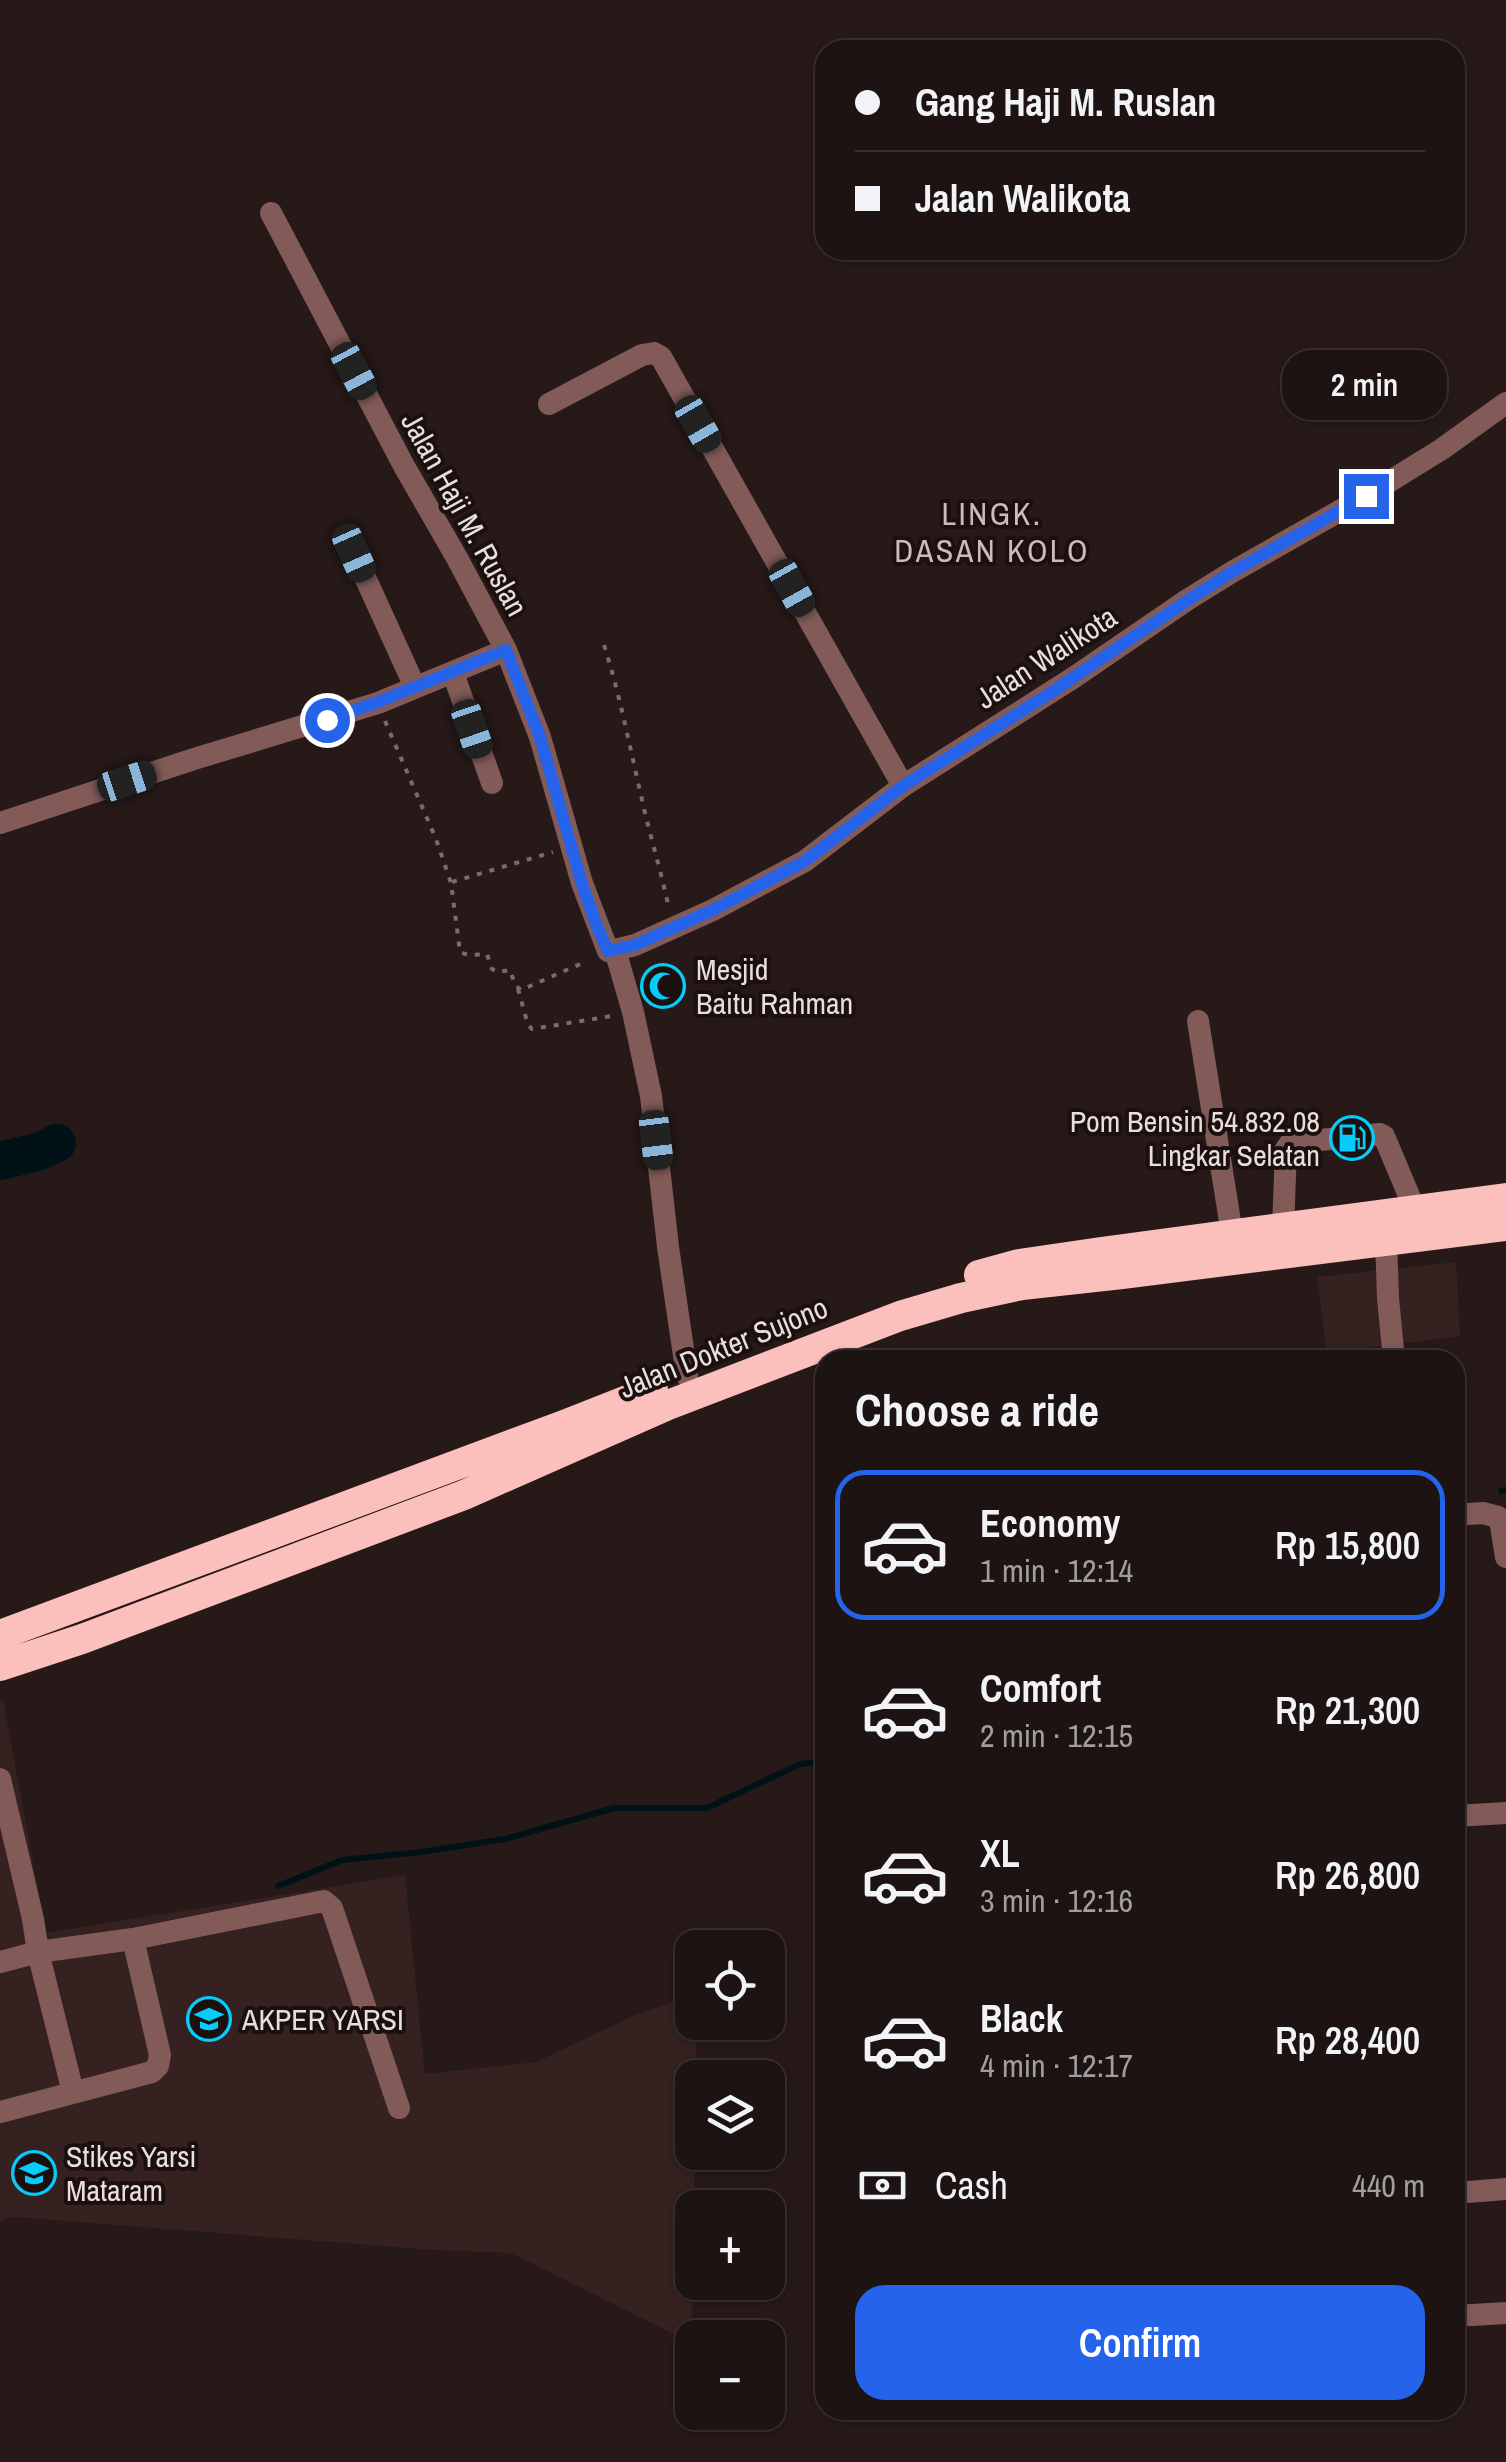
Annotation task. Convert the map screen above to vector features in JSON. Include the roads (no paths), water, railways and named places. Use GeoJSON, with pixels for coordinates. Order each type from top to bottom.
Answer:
{"type":"FeatureCollection","features":[{"type":"Feature","properties":{"kind":"highway"},"geometry":{"type":"LineString","coordinates":[[0,1634],[564,1426],[846,1316],[944,1284],[1020,1275],[1232,1234],[1506,1198]]}},
{"type":"Feature","properties":{"kind":"highway","name":"Jalan Dokter Sujono"},"geometry":{"type":"LineString","coordinates":[[0,1666],[82,1639],[464,1495],[668,1404],[1020,1275],[1506,1226]]}},
{"type":"Feature","properties":{"kind":"street","name":"Jalan Haji M. Ruslan"},"geometry":{"type":"LineString","coordinates":[[271,213],[506,650],[540,737],[591,910],[612,951],[633,1012],[651,1096],[687,1376]]}},
{"type":"Feature","properties":{"kind":"street"},"geometry":{"type":"LineString","coordinates":[[549,404],[642,355],[654,353],[662,358],[903,786]]}},
{"type":"Feature","properties":{"kind":"street","name":"Jalan Walikota"},"geometry":{"type":"LineString","coordinates":[[612,951],[635,945],[713,910],[805,861],[903,786],[1232,572],[1442,449],[1506,402]]}},
{"type":"Feature","properties":{"kind":"street"},"geometry":{"type":"LineString","coordinates":[[354,553],[415,688]]}},
{"type":"Feature","properties":{"kind":"street"},"geometry":{"type":"LineString","coordinates":[[0,823],[378,702],[506,650]]}},
{"type":"Feature","properties":{"kind":"street"},"geometry":{"type":"LineString","coordinates":[[452,673],[492,783]]}},
{"type":"Feature","properties":{"kind":"street"},"geometry":{"type":"LineString","coordinates":[[1198,1022],[1232,1234]]}},
{"type":"Feature","properties":{"kind":"street"},"geometry":{"type":"LineString","coordinates":[[1283,1229],[1286,1150],[1290,1143],[1384,1136],[1415,1210]]}},
{"type":"Feature","properties":{"kind":"street"},"geometry":{"type":"LineString","coordinates":[[1386,1240],[1393,1350]]}},
{"type":"Feature","properties":{"kind":"street"},"geometry":{"type":"LineString","coordinates":[[1465,1515],[1498,1517],[1506,1557]]}},
{"type":"Feature","properties":{"kind":"street"},"geometry":{"type":"LineString","coordinates":[[0,1778],[73,2092]]}},
{"type":"Feature","properties":{"kind":"street"},"geometry":{"type":"LineString","coordinates":[[1465,1816],[1506,1814]]}},
{"type":"Feature","properties":{"kind":"street"},"geometry":{"type":"LineString","coordinates":[[0,1962],[36,1936],[133,1939],[324,1901],[332,1908],[399,2108]]}},
{"type":"Feature","properties":{"kind":"street"},"geometry":{"type":"LineString","coordinates":[[0,2112],[152,2072],[158,2066],[160,2055],[133,1939]]}},
{"type":"Feature","properties":{"kind":"street"},"geometry":{"type":"LineString","coordinates":[[1465,2192],[1506,2190]]}},
{"type":"Feature","properties":{"kind":"street"},"geometry":{"type":"LineString","coordinates":[[1465,2315],[1506,2312]]}},
{"type":"Feature","properties":{"kind":"waterway"},"geometry":{"type":"LineString","coordinates":[[0,1161],[57,1143]]}},
{"type":"Feature","properties":{"kind":"waterway"},"geometry":{"type":"LineString","coordinates":[[1501,1491],[1506,1490]]}},
{"type":"Feature","properties":{"kind":"waterway"},"geometry":{"type":"LineString","coordinates":[[278,1886],[342,1860],[505,1839],[614,1808],[707,1808],[800,1764],[815,1762]]}},
{"type":"Feature","properties":{"kind":"place","name":"Mesjid Baitu Rahman"},"geometry":{"type":"Point","coordinates":[663,986]}},
{"type":"Feature","properties":{"kind":"place","name":"Pom Bensin 54.832.08 Lingkar Selatan"},"geometry":{"type":"Point","coordinates":[1352,1138]}},
{"type":"Feature","properties":{"kind":"place","name":"AKPER YARSI"},"geometry":{"type":"Point","coordinates":[209,2019]}},
{"type":"Feature","properties":{"kind":"place","name":"Stikes Yarsi Mataram"},"geometry":{"type":"Point","coordinates":[34,2173]}},
{"type":"Feature","properties":{"kind":"district","name":"LINGK. DASAN KOLO"},"geometry":{"type":"Point","coordinates":[992,532]}}]}
